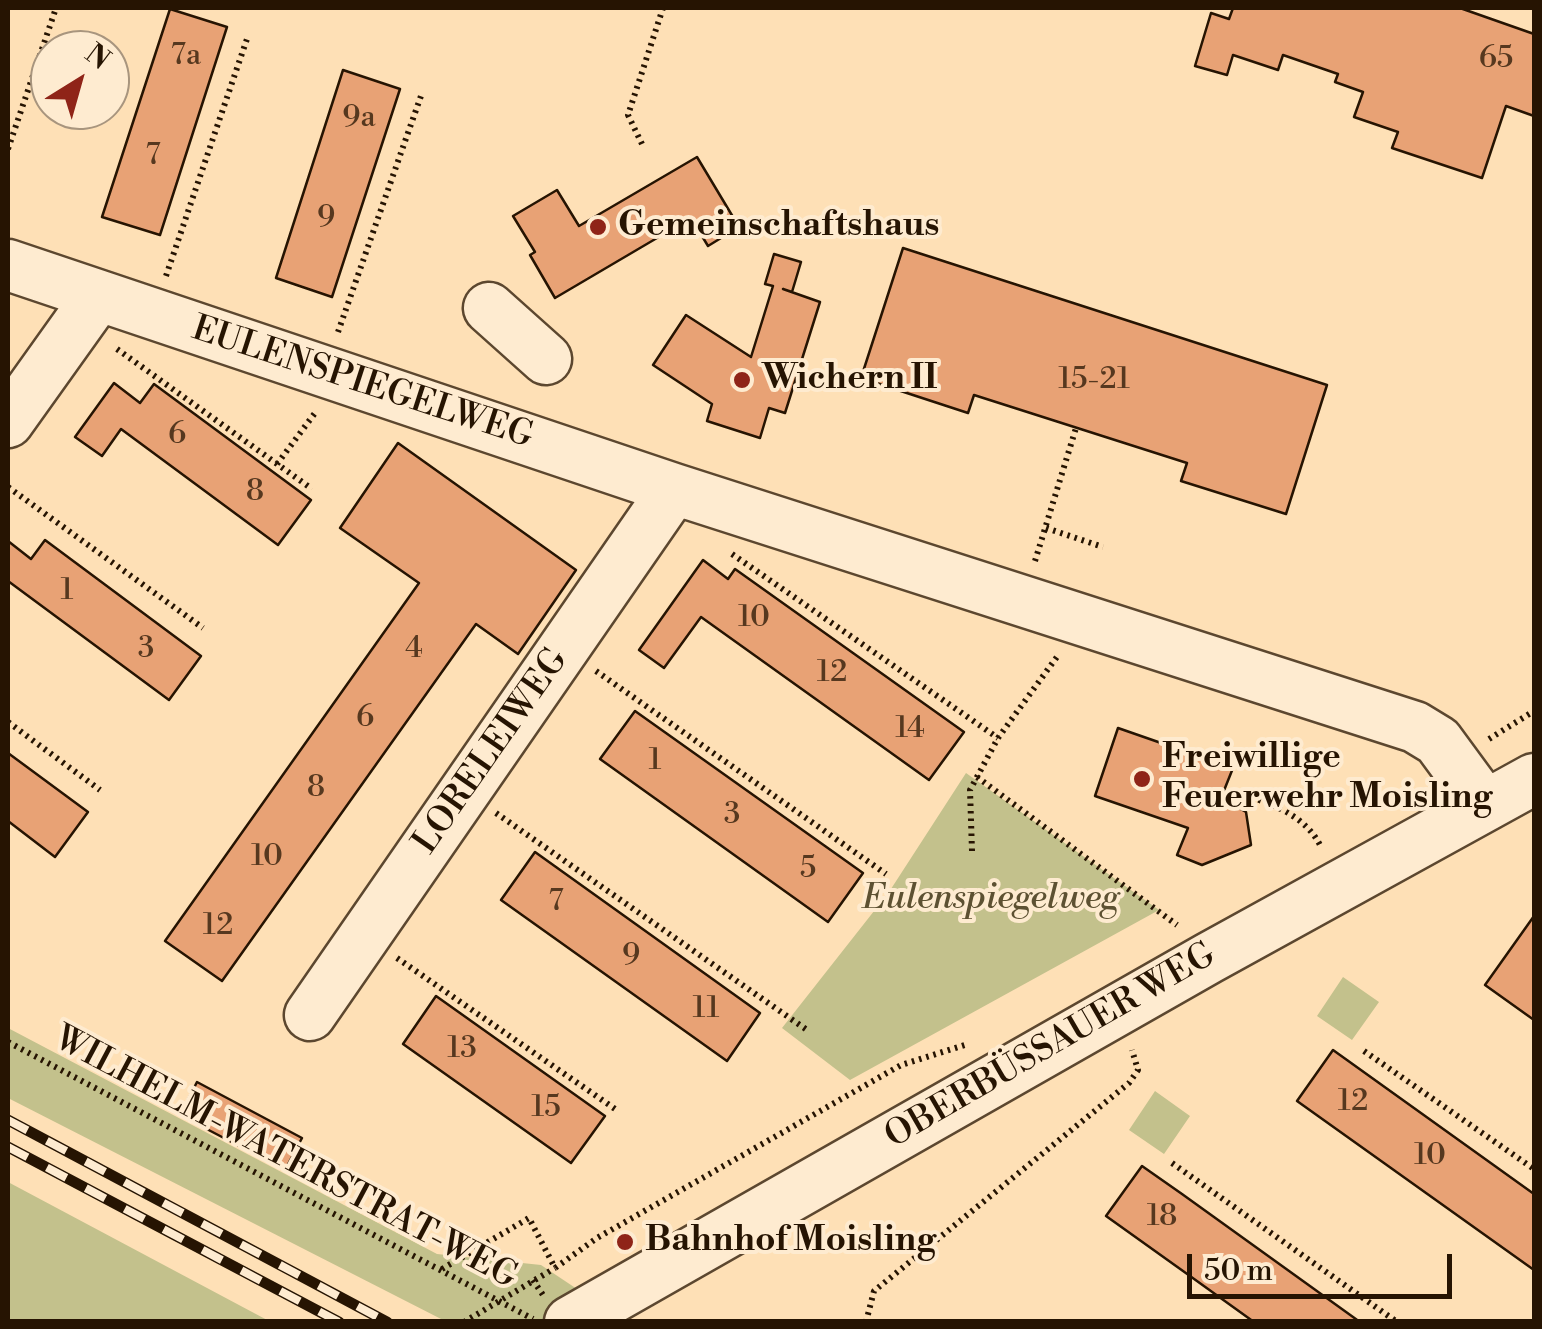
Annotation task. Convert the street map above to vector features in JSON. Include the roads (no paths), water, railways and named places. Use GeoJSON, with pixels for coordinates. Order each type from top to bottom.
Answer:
{"type":"FeatureCollection","features":[{"type":"Feature","properties":{"kind":"street","name":"EULENSPIEGELWEG"},"geometry":{"type":"LineString","coordinates":[[8,265],[89,309],[153,314],[674,489],[1415,727],[1438,741],[1485,805]]}},
{"type":"Feature","properties":{"kind":"street"},"geometry":{"type":"LineString","coordinates":[[489,308],[546,360]]}},
{"type":"Feature","properties":{"kind":"street"},"geometry":{"type":"LineString","coordinates":[[8,422],[89,309]]}},
{"type":"Feature","properties":{"kind":"street","name":"LORELEIWEG"},"geometry":{"type":"LineString","coordinates":[[310,1015],[674,489]]}},
{"type":"Feature","properties":{"kind":"street","name":"OBERBÜSSAUER WEG"},"geometry":{"type":"LineString","coordinates":[[583,1314],[1174,977],[1534,778]]}},
{"type":"Feature","properties":{"kind":"railway"},"geometry":{"type":"LineString","coordinates":[[8,1120],[387,1322]]}},
{"type":"Feature","properties":{"kind":"railway"},"geometry":{"type":"LineString","coordinates":[[8,1147],[339,1322]]}},
{"type":"Feature","properties":{"kind":"place","name":"Gemeinschaftshaus"},"geometry":{"type":"Point","coordinates":[598,227]}},
{"type":"Feature","properties":{"kind":"place","name":"Wichern II"},"geometry":{"type":"Point","coordinates":[742,380]}},
{"type":"Feature","properties":{"kind":"place","name":"Freiwillige Feuerwehr Moisling"},"geometry":{"type":"Point","coordinates":[1142,779]}},
{"type":"Feature","properties":{"kind":"place","name":"Bahnhof Moisling"},"geometry":{"type":"Point","coordinates":[625,1242]}},
{"type":"Feature","properties":{"kind":"park label","name":"Eulenspiegelweg"},"geometry":{"type":"Point","coordinates":[991,900]}}]}
